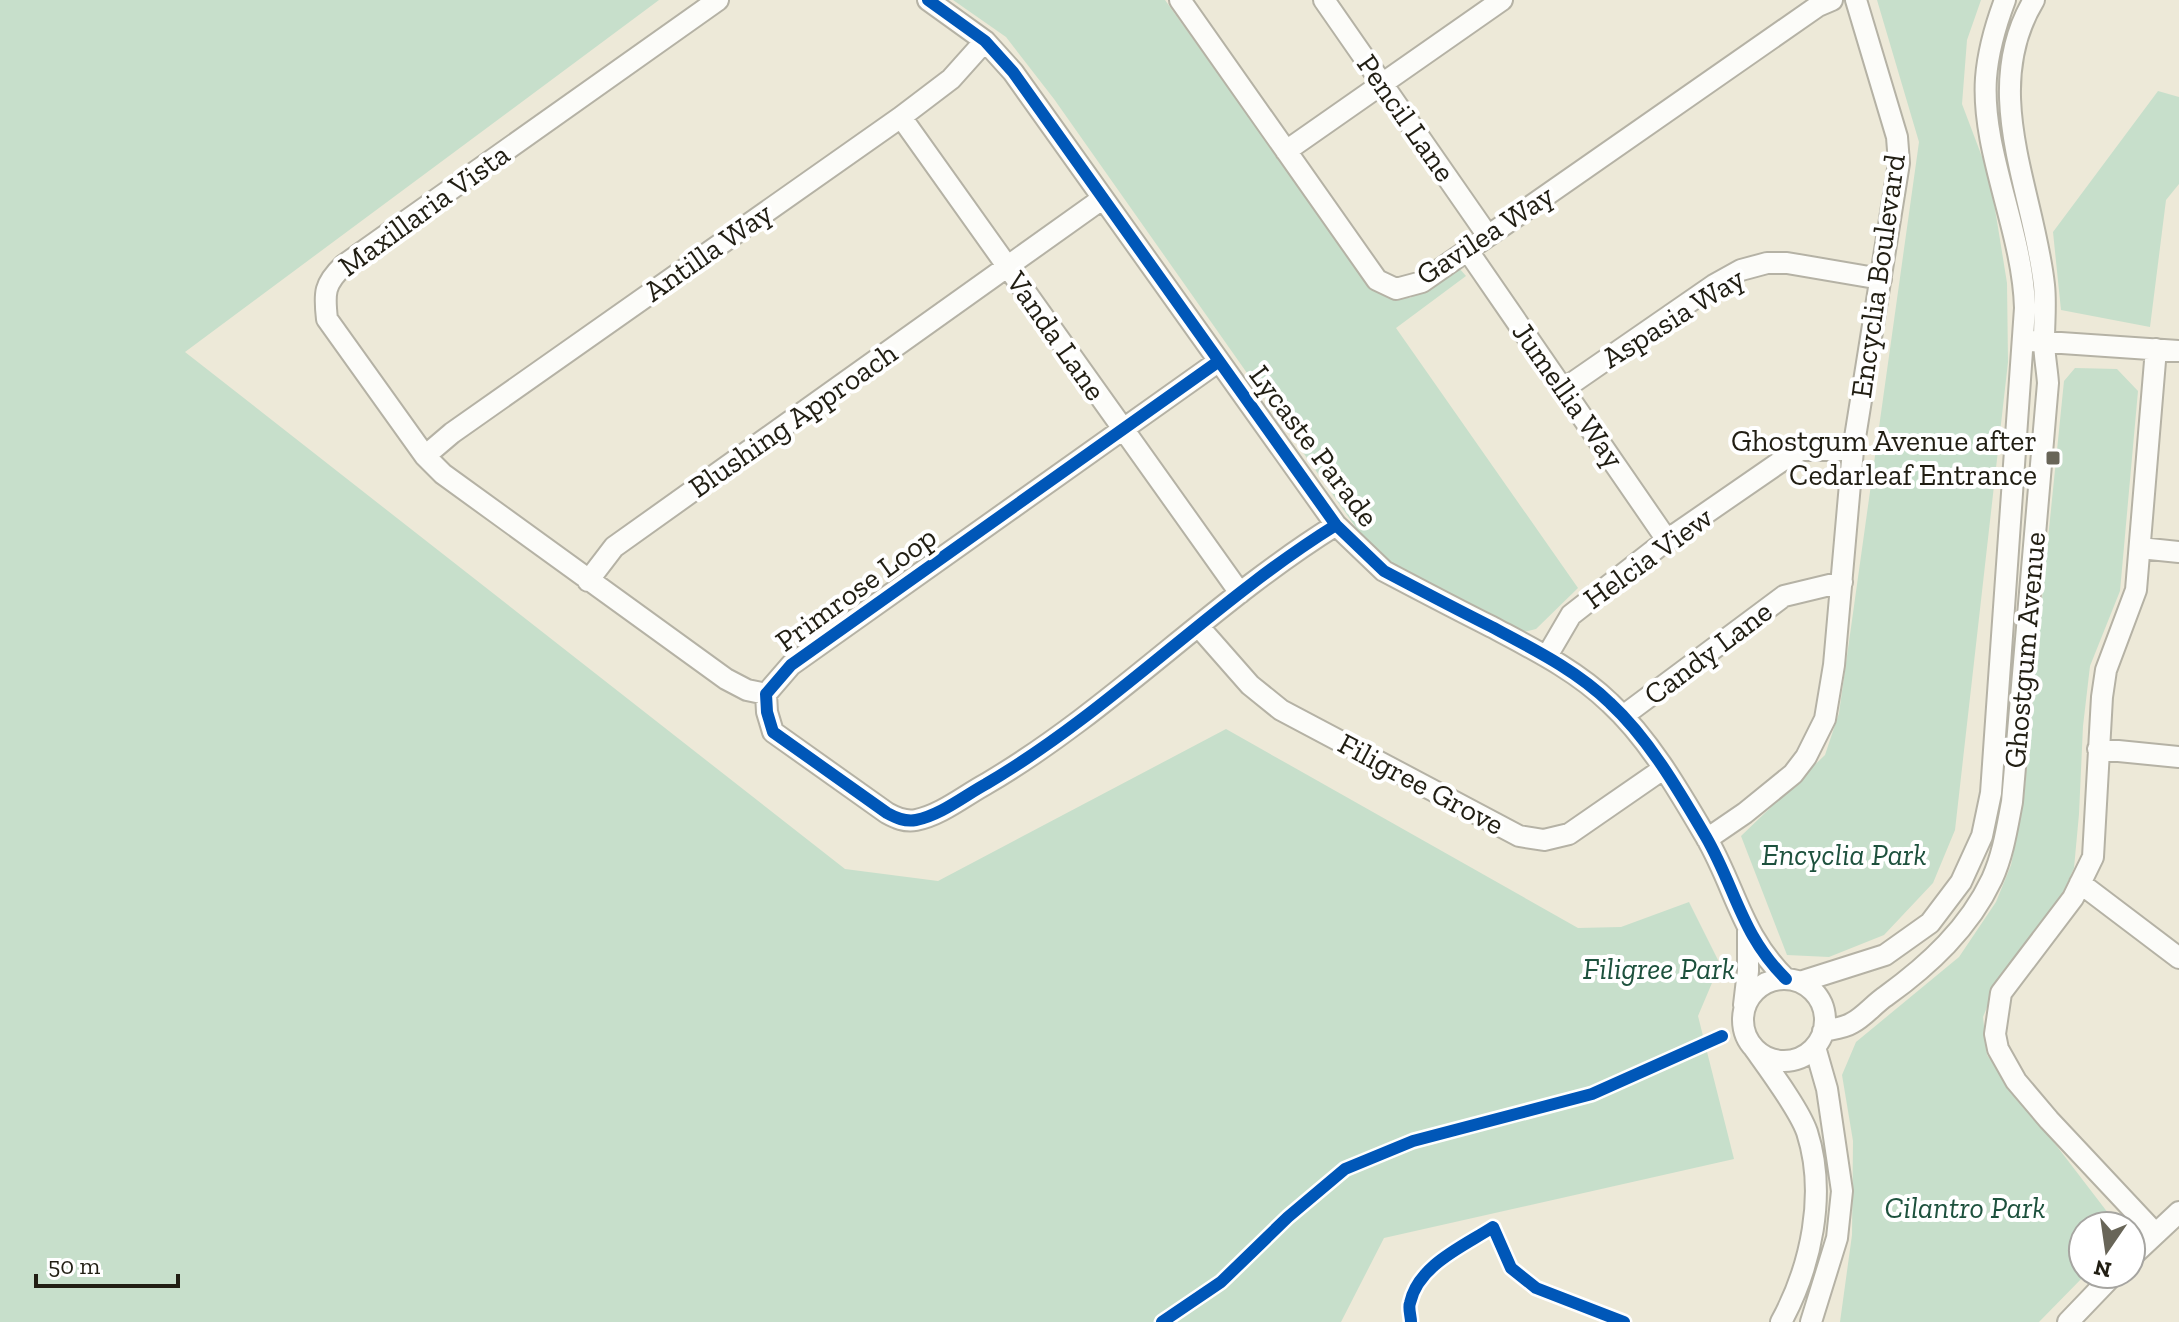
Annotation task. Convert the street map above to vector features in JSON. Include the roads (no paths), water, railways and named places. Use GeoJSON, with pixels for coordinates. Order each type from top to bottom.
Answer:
{"type":"FeatureCollection","features":[{"type":"Feature","properties":{"kind":"street","name":"Maxillaria Vista"},"geometry":{"type":"LineString","coordinates":[[718,0],[344,265],[330,278],[324,298],[327,319],[425,456],[464,492],[726,679],[747,690],[766,694]]}},
{"type":"Feature","properties":{"kind":"street","name":"Lycaste Parade"},"geometry":{"type":"LineString","coordinates":[[928,0],[985,41],[1013,72],[1336,525],[1384,571],[1547,656],[1608,700],[1623,716],[1663,769],[1707,839],[1748,931],[1766,960],[1793,981]]}},
{"type":"Feature","properties":{"kind":"street","name":"Gavilea Way"},"geometry":{"type":"LineString","coordinates":[[1180,0],[1377,280],[1396,289],[1422,282],[1818,6],[1832,0]]}},
{"type":"Feature","properties":{"kind":"street","name":"Pencil Lane"},"geometry":{"type":"LineString","coordinates":[[1324,0],[1488,236]]}},
{"type":"Feature","properties":{"kind":"street"},"geometry":{"type":"LineString","coordinates":[[1286,151],[1502,0]]}},
{"type":"Feature","properties":{"kind":"street","name":"Encyclia Boulevard"},"geometry":{"type":"LineString","coordinates":[[1707,839],[1793,774],[1825,719],[1834,665],[1853,450],[1897,178],[1897,137],[1856,0]]}},
{"type":"Feature","properties":{"kind":"street","name":"Ghostgum Avenue"},"geometry":{"type":"LineString","coordinates":[[1793,981],[1885,955],[1930,923],[1961,882],[1982,836],[1991,793],[2023,341],[2024,294],[2017,243],[1987,107],[1988,60],[2005,0]]}},
{"type":"Feature","properties":{"kind":"street","name":"Ghostgum Avenue"},"geometry":{"type":"LineString","coordinates":[[1819,1039],[1852,1023],[1946,947],[1976,908],[1992,878],[2004,842],[2012,802],[2048,383],[2044,342],[2045,287],[2013,141],[2010,113],[2010,89],[2019,36],[2034,0]]}},
{"type":"Feature","properties":{"kind":"street","name":"Antilla Way"},"geometry":{"type":"LineString","coordinates":[[425,456],[452,433],[901,117],[951,79],[985,41]]}},
{"type":"Feature","properties":{"kind":"street","name":"Vanda Lane"},"geometry":{"type":"LineString","coordinates":[[901,117],[1240,593]]}},
{"type":"Feature","properties":{"kind":"street","name":"Blushing Approach"},"geometry":{"type":"LineString","coordinates":[[588,581],[614,547],[1102,199]]}},
{"type":"Feature","properties":{"kind":"street","name":"Jumellia Way"},"geometry":{"type":"LineString","coordinates":[[1468,251],[1667,540]]}},
{"type":"Feature","properties":{"kind":"street","name":"Aspasia Way"},"geometry":{"type":"LineString","coordinates":[[1565,388],[1714,285],[1741,270],[1767,263],[1787,263],[1881,279]]}},
{"type":"Feature","properties":{"kind":"street"},"geometry":{"type":"LineString","coordinates":[[2023,341],[2179,351]]}},
{"type":"Feature","properties":{"kind":"street"},"geometry":{"type":"LineString","coordinates":[[2155,1233],[2016,1081],[1998,1049],[1995,1034],[2001,993],[2073,898],[2093,857],[2098,749],[2106,670],[2136,590],[2156,349]]}},
{"type":"Feature","properties":{"kind":"street","name":"Primrose Loop"},"geometry":{"type":"LineString","coordinates":[[1219,361],[791,665],[766,694],[773,732],[887,813],[913,821],[932,815],[1010,770],[1121,690],[1240,593],[1336,525]]}},
{"type":"Feature","properties":{"kind":"street","name":"Helcia View"},"geometry":{"type":"LineString","coordinates":[[1547,656],[1571,615],[1667,540],[1801,450],[1853,450]]}},
{"type":"Feature","properties":{"kind":"street"},"geometry":{"type":"LineString","coordinates":[[2140,548],[2179,552]]}},
{"type":"Feature","properties":{"kind":"street","name":"Candy Lane"},"geometry":{"type":"LineString","coordinates":[[1623,716],[1784,596],[1842,582]]}},
{"type":"Feature","properties":{"kind":"street","name":"Filigree Grove"},"geometry":{"type":"LineString","coordinates":[[1199,627],[1250,685],[1281,710],[1519,836],[1544,840],[1569,834],[1663,769]]}},
{"type":"Feature","properties":{"kind":"street"},"geometry":{"type":"LineString","coordinates":[[2098,749],[2179,757]]}},
{"type":"Feature","properties":{"kind":"street"},"geometry":{"type":"LineString","coordinates":[[2080,883],[2179,958]]}},
{"type":"Feature","properties":{"kind":"street","name":"Lycaste Parade"},"geometry":{"type":"LineString","coordinates":[[1744,1009],[1748,931]]}},
{"type":"Feature","properties":{"kind":"street"},"geometry":{"type":"LineString","coordinates":[[1781,1322],[1807,1262],[1815,1178],[1806,1131],[1746,1037],[1744,1009],[1759,987],[1772,981],[1793,981],[1812,990],[1821,1002],[1824,1017],[1819,1039],[1842,1191],[1837,1238],[1811,1322]]}},
{"type":"Feature","properties":{"kind":"street"},"geometry":{"type":"LineString","coordinates":[[1754,1048],[1764,1056],[1789,1060],[1819,1039]]}},
{"type":"Feature","properties":{"kind":"street"},"geometry":{"type":"LineString","coordinates":[[2147,1241],[2179,1212]]}},
{"type":"Feature","properties":{"kind":"street"},"geometry":{"type":"LineString","coordinates":[[2071,1321],[2099,1290]]}},
{"type":"Feature","properties":{"kind":"place","name":"Ghostgum Avenue after Cedarleaf Entrance"},"geometry":{"type":"Point","coordinates":[2053,458]}},
{"type":"Feature","properties":{"kind":"park label","name":"Encyclia Park"},"geometry":{"type":"Point","coordinates":[1844,855]}},
{"type":"Feature","properties":{"kind":"park label","name":"Filigree Park"},"geometry":{"type":"Point","coordinates":[1659,969]}},
{"type":"Feature","properties":{"kind":"park label","name":"Cilantro Park"},"geometry":{"type":"Point","coordinates":[1965,1208]}}]}
